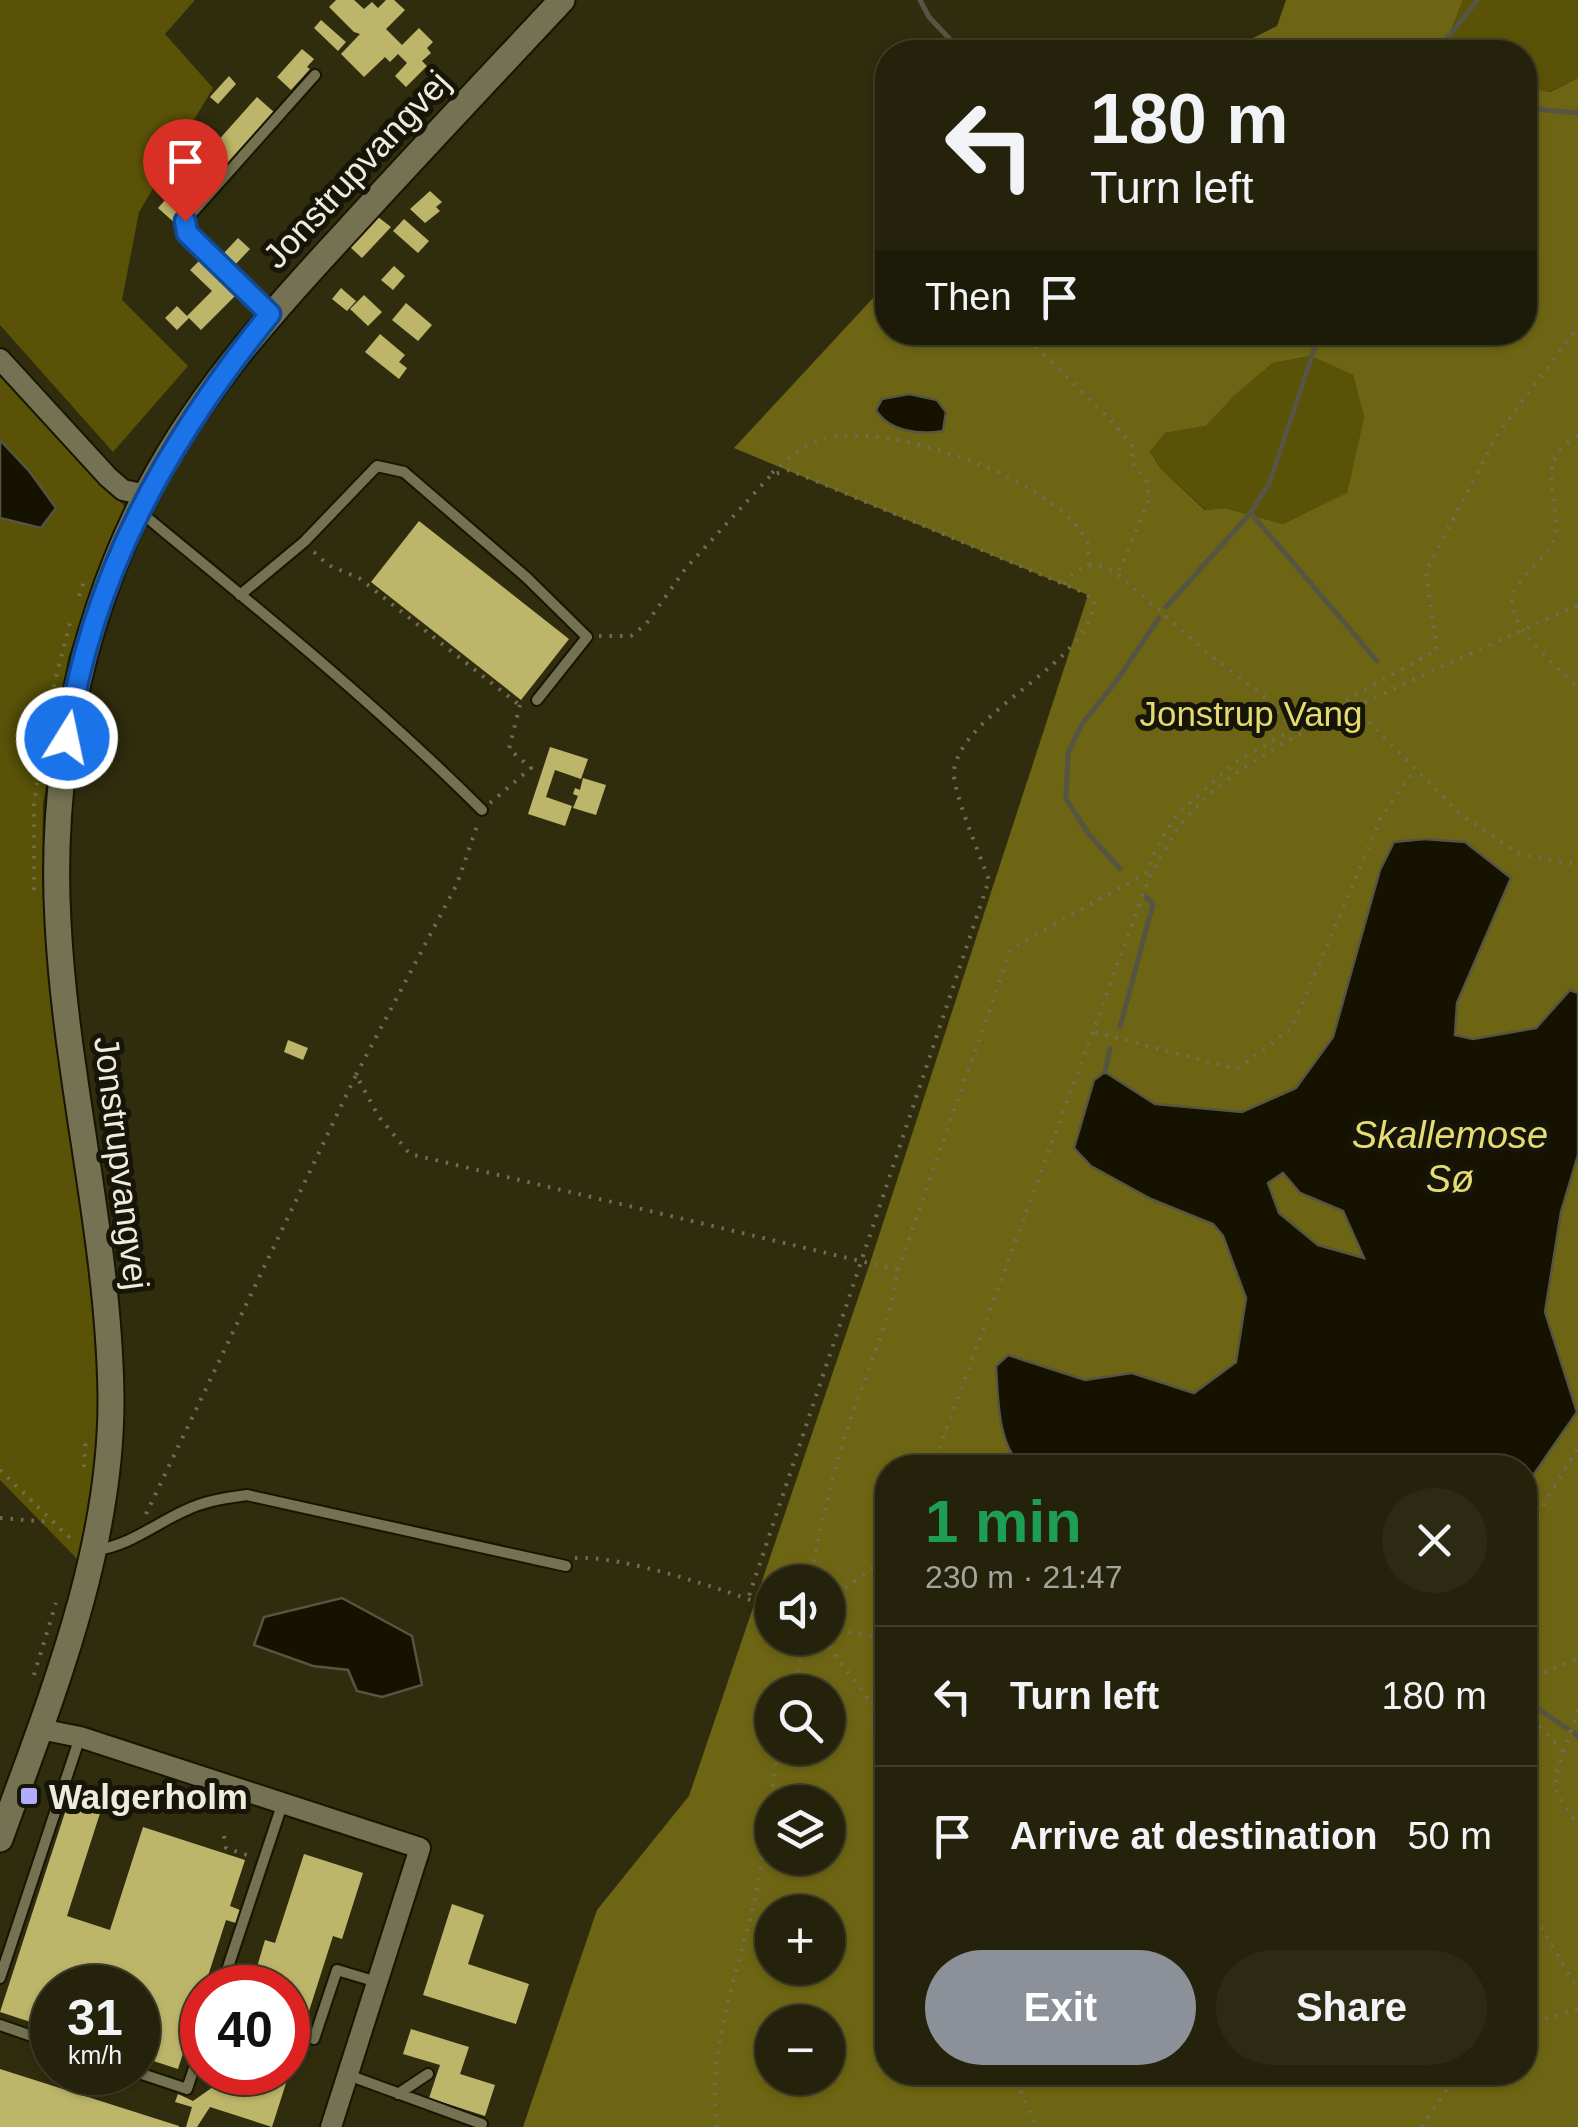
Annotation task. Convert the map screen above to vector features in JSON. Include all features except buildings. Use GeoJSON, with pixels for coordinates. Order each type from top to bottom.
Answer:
{"type":"FeatureCollection","features":[{"type":"Feature","properties":{"kind":"street","name":"Jonstrupvangvej"},"geometry":{"type":"LineString","coordinates":[[0,1839],[40,1729],[84,1546],[108,1476],[111,1399],[106,1311],[58,925],[56,849],[61,775],[73,701],[96,616],[142,503],[219,377],[270,314],[562,0]]}},
{"type":"Feature","properties":{"kind":"street"},"geometry":{"type":"LineString","coordinates":[[0,360],[108,477],[142,503]]}},
{"type":"Feature","properties":{"kind":"street"},"geometry":{"type":"LineString","coordinates":[[40,1729],[80,1737],[420,1848],[331,2127]]}},
{"type":"Feature","properties":{"kind":"lane"},"geometry":{"type":"LineString","coordinates":[[270,314],[187,233],[185,221],[315,75]]}},
{"type":"Feature","properties":{"kind":"lane"},"geometry":{"type":"LineString","coordinates":[[240,595],[304,542],[377,466],[404,472],[526,577],[586,637],[537,700]]}},
{"type":"Feature","properties":{"kind":"lane"},"geometry":{"type":"LineString","coordinates":[[142,503],[482,810]]}},
{"type":"Feature","properties":{"kind":"lane"},"geometry":{"type":"LineString","coordinates":[[84,1546],[114,1548],[212,1500],[247,1495],[566,1566]]}},
{"type":"Feature","properties":{"kind":"lane"},"geometry":{"type":"LineString","coordinates":[[0,1978],[80,1737]]}},
{"type":"Feature","properties":{"kind":"lane"},"geometry":{"type":"LineString","coordinates":[[229,1965],[282,1804]]}},
{"type":"Feature","properties":{"kind":"lane"},"geometry":{"type":"LineString","coordinates":[[314,2039],[337,1970],[377,1982]]}},
{"type":"Feature","properties":{"kind":"lane"},"geometry":{"type":"LineString","coordinates":[[0,2025],[30,2036]]}},
{"type":"Feature","properties":{"kind":"lane"},"geometry":{"type":"LineString","coordinates":[[398,2094],[428,2074]]}},
{"type":"Feature","properties":{"kind":"lane"},"geometry":{"type":"LineString","coordinates":[[348,2075],[482,2124]]}},
{"type":"Feature","properties":{"kind":"path"},"geometry":{"type":"LineString","coordinates":[[321,227],[380,153],[420,118]]}},
{"type":"Feature","properties":{"kind":"path"},"geometry":{"type":"LineString","coordinates":[[813,1565],[848,1425],[893,1308],[898,1270],[1011,949],[1146,874],[1160,840],[1177,814],[1238,760],[1437,650],[1426,571],[1497,435],[1578,327]]}},
{"type":"Feature","properties":{"kind":"path"},"geometry":{"type":"LineString","coordinates":[[1571,334],[1578,340]]}},
{"type":"Feature","properties":{"kind":"path"},"geometry":{"type":"LineString","coordinates":[[1034,345],[1134,448],[1131,462],[1147,482],[1149,500],[1118,574]]}},
{"type":"Feature","properties":{"kind":"path"},"geometry":{"type":"LineString","coordinates":[[586,637],[631,636],[646,624],[686,568],[771,475],[796,454],[823,439],[852,436],[903,442],[965,458],[1032,488],[1069,520],[1088,543],[1089,565]]}},
{"type":"Feature","properties":{"kind":"path"},"geometry":{"type":"LineString","coordinates":[[1578,436],[1569,441],[1553,466],[1550,490],[1558,522],[1553,540],[1533,572],[1517,583],[1512,602],[1520,631],[1578,688]]}},
{"type":"Feature","properties":{"kind":"path"},"geometry":{"type":"LineString","coordinates":[[748,1598],[988,880],[954,772],[960,754],[973,735],[1059,657],[1094,612],[1094,600],[1064,584],[789,470],[771,475]]}},
{"type":"Feature","properties":{"kind":"path"},"geometry":{"type":"LineString","coordinates":[[136,1536],[356,1074],[457,884],[482,810],[531,768],[510,748],[520,705],[360,578],[328,565],[304,542]]}},
{"type":"Feature","properties":{"kind":"path"},"geometry":{"type":"LineString","coordinates":[[1064,584],[1072,573],[1089,565],[1101,564],[1118,574],[1262,695],[1293,729]]}},
{"type":"Feature","properties":{"kind":"path"},"geometry":{"type":"LineString","coordinates":[[34,898],[34,804],[43,737],[60,657],[89,570]]}},
{"type":"Feature","properties":{"kind":"path"},"geometry":{"type":"LineString","coordinates":[[937,1455],[1150,876],[1170,840],[1223,783],[1263,756],[1354,708],[1578,605]]}},
{"type":"Feature","properties":{"kind":"path"},"geometry":{"type":"LineString","coordinates":[[1354,708],[1460,815],[1518,853],[1578,865]]}},
{"type":"Feature","properties":{"kind":"path"},"geometry":{"type":"LineString","coordinates":[[1095,1032],[1237,1069],[1292,1028],[1380,818],[1415,768]]}},
{"type":"Feature","properties":{"kind":"path"},"geometry":{"type":"LineString","coordinates":[[356,1074],[378,1117],[410,1154],[898,1270]]}},
{"type":"Feature","properties":{"kind":"path"},"geometry":{"type":"LineString","coordinates":[[83,1476],[87,1423]]}},
{"type":"Feature","properties":{"kind":"path"},"geometry":{"type":"LineString","coordinates":[[1537,1515],[1578,1448]]}},
{"type":"Feature","properties":{"kind":"path"},"geometry":{"type":"LineString","coordinates":[[0,1470],[51,1522],[84,1546]]}},
{"type":"Feature","properties":{"kind":"path"},"geometry":{"type":"LineString","coordinates":[[0,1518],[51,1522]]}},
{"type":"Feature","properties":{"kind":"path"},"geometry":{"type":"LineString","coordinates":[[76,1526],[84,1546]]}},
{"type":"Feature","properties":{"kind":"path"},"geometry":{"type":"LineString","coordinates":[[566,1566],[577,1557],[636,1567],[755,1601]]}},
{"type":"Feature","properties":{"kind":"path"},"geometry":{"type":"LineString","coordinates":[[845,1588],[875,1566]]}},
{"type":"Feature","properties":{"kind":"path"},"geometry":{"type":"LineString","coordinates":[[31,1686],[59,1594]]}},
{"type":"Feature","properties":{"kind":"path"},"geometry":{"type":"LineString","coordinates":[[845,1632],[875,1636]]}},
{"type":"Feature","properties":{"kind":"path"},"geometry":{"type":"LineString","coordinates":[[835,1655],[870,1702]]}},
{"type":"Feature","properties":{"kind":"path"},"geometry":{"type":"LineString","coordinates":[[1537,1676],[1578,1658]]}},
{"type":"Feature","properties":{"kind":"path"},"geometry":{"type":"LineString","coordinates":[[875,1682],[870,1702],[875,1747]]}},
{"type":"Feature","properties":{"kind":"path"},"geometry":{"type":"LineString","coordinates":[[1578,1710],[1555,1777],[1557,1794],[1578,1826]]}},
{"type":"Feature","properties":{"kind":"path"},"geometry":{"type":"LineString","coordinates":[[1537,1724],[1565,1753]]}},
{"type":"Feature","properties":{"kind":"path"},"geometry":{"type":"LineString","coordinates":[[717,2127],[714,2108],[721,2036],[756,1895],[775,1765]]}},
{"type":"Feature","properties":{"kind":"path"},"geometry":{"type":"LineString","coordinates":[[224,1836],[226,1848],[264,1861]]}},
{"type":"Feature","properties":{"kind":"path"},"geometry":{"type":"LineString","coordinates":[[1537,1920],[1578,1990]]}},
{"type":"Feature","properties":{"kind":"path"},"geometry":{"type":"LineString","coordinates":[[1537,2021],[1578,2009]]}},
{"type":"Feature","properties":{"kind":"path"},"geometry":{"type":"LineString","coordinates":[[1018,2085],[1036,2127]]}},
{"type":"Feature","properties":{"kind":"path"},"geometry":{"type":"LineString","coordinates":[[1422,2127],[1449,2085]]}},
{"type":"Feature","properties":{"kind":"shaded area"},"geometry":{"type":"Polygon","coordinates":[[[0,0],[195,0],[165,34],[213,88],[139,212],[122,300],[188,366],[113,452],[0,325],[0,0]]]}},
{"type":"Feature","properties":{"kind":"shaded area"},"geometry":{"type":"Polygon","coordinates":[[[1463,0],[1578,0],[1578,78],[1549,92],[1537,90],[1537,40],[1447,40],[1463,0]]]}},
{"type":"Feature","properties":{"kind":"shaded area"},"geometry":{"type":"Polygon","coordinates":[[[1312,356],[1353,375],[1364,417],[1347,494],[1283,524],[1225,508],[1206,510],[1161,469],[1150,450],[1165,433],[1206,426],[1273,363],[1312,356]]]}},
{"type":"Feature","properties":{"kind":"shaded area"},"geometry":{"type":"Polygon","coordinates":[[[0,371],[126,508],[93,583],[68,658],[43,803],[42,881],[52,1006],[72,1126],[104,1411],[81,1563],[0,1480],[0,371]]]}},
{"type":"Feature","properties":{"kind":"green space"},"geometry":{"type":"Polygon","coordinates":[[[1286,0],[1463,0],[1447,40],[1249,40],[1277,26],[1286,0]]]}},
{"type":"Feature","properties":{"kind":"green space","name":"Jonstrup Vang"},"geometry":{"type":"Polygon","coordinates":[[[1578,78],[1578,993],[1570,991],[1536,1028],[1473,1039],[1454,1035],[1457,1003],[1511,878],[1380,870],[1333,1038],[1296,1088],[1242,1112],[1155,1104],[1105,1072],[1074,1147],[1091,1166],[1151,1199],[1213,1224],[1223,1237],[1246,1298],[1236,1362],[1194,1393],[1132,1373],[1085,1380],[1008,1355],[1016,1455],[875,1455],[875,2085],[1537,2085],[1537,1470],[1577,1412],[1545,1312],[1561,1212],[1578,1155],[1578,2127],[523,2127],[597,1910],[689,1796],[755,1602],[755,1655],[845,1655],[845,1565],[767,1565],[1088,595],[734,448],[875,296],[875,345],[1537,345],[1537,89],[1550,92],[1578,78]],[[1311,356],[1273,363],[1206,426],[1165,433],[1150,451],[1161,469],[1205,510],[1225,508],[1283,524],[1347,493],[1364,417],[1353,375],[1311,356]]]}},
{"type":"Feature","properties":{"kind":"green space"},"geometry":{"type":"Polygon","coordinates":[[[1284,1172],[1300,1193],[1343,1211],[1365,1259],[1318,1245],[1279,1213],[1268,1183],[1284,1172]]]}},
{"type":"Feature","properties":{"kind":"water"},"geometry":{"type":"Polygon","coordinates":[[[909,394],[937,400],[946,412],[943,431],[906,430],[889,423],[876,410],[882,399],[909,394]]]}},
{"type":"Feature","properties":{"kind":"water"},"geometry":{"type":"Polygon","coordinates":[[[0,440],[56,508],[41,528],[0,518],[0,440]]]}},
{"type":"Feature","properties":{"kind":"water","name":"Skallemose Sø"},"geometry":{"type":"Polygon","coordinates":[[[1424,839],[1465,842],[1511,878],[1457,1003],[1455,1035],[1473,1039],[1536,1028],[1570,990],[1578,993],[1578,1155],[1561,1212],[1545,1312],[1577,1412],[1537,1470],[1537,1455],[1013,1455],[1001,1421],[996,1366],[1008,1355],[1085,1380],[1132,1373],[1194,1393],[1236,1362],[1246,1298],[1223,1236],[1213,1224],[1151,1199],[1091,1166],[1074,1148],[1094,1080],[1105,1072],[1155,1104],[1242,1112],[1296,1088],[1333,1037],[1380,870],[1394,842],[1424,839]],[[1283,1173],[1268,1183],[1279,1213],[1318,1245],[1364,1258],[1343,1211],[1300,1193],[1283,1173]]]}},
{"type":"Feature","properties":{"kind":"water"},"geometry":{"type":"Polygon","coordinates":[[[342,1598],[412,1636],[422,1685],[382,1697],[357,1691],[348,1670],[313,1666],[254,1645],[264,1617],[342,1598]]]}},
{"type":"Feature","properties":{"kind":"waterway"},"geometry":{"type":"LineString","coordinates":[[920,0],[929,17],[951,40]]}},
{"type":"Feature","properties":{"kind":"waterway"},"geometry":{"type":"LineString","coordinates":[[1446,40],[1478,0]]}},
{"type":"Feature","properties":{"kind":"waterway"},"geometry":{"type":"LineString","coordinates":[[1537,109],[1578,113]]}},
{"type":"Feature","properties":{"kind":"waterway"},"geometry":{"type":"LineString","coordinates":[[1166,607],[1248,516],[1269,484],[1315,347],[1311,345]]}},
{"type":"Feature","properties":{"kind":"waterway"},"geometry":{"type":"LineString","coordinates":[[1250,512],[1377,661]]}},
{"type":"Feature","properties":{"kind":"waterway"},"geometry":{"type":"LineString","coordinates":[[1120,869],[1088,833],[1066,799],[1068,753],[1082,724],[1159,618]]}},
{"type":"Feature","properties":{"kind":"waterway"},"geometry":{"type":"LineString","coordinates":[[1120,1027],[1153,904],[1145,896]]}},
{"type":"Feature","properties":{"kind":"waterway"},"geometry":{"type":"LineString","coordinates":[[1105,1072],[1110,1048]]}},
{"type":"Feature","properties":{"kind":"waterway"},"geometry":{"type":"LineString","coordinates":[[1537,1708],[1568,1729]]}},
{"type":"Feature","properties":{"kind":"waterway"},"geometry":{"type":"LineString","coordinates":[[1573,1732],[1578,1736]]}},
{"type":"Feature","properties":{"kind":"place","name":"Walgerholm"},"geometry":{"type":"Point","coordinates":[29,1796]}},
{"type":"Feature","properties":{"kind":"route"},"geometry":{"type":"LineString","coordinates":[[67,738],[96,616],[138,510],[219,377],[270,314],[187,233],[185,221]]}}]}
